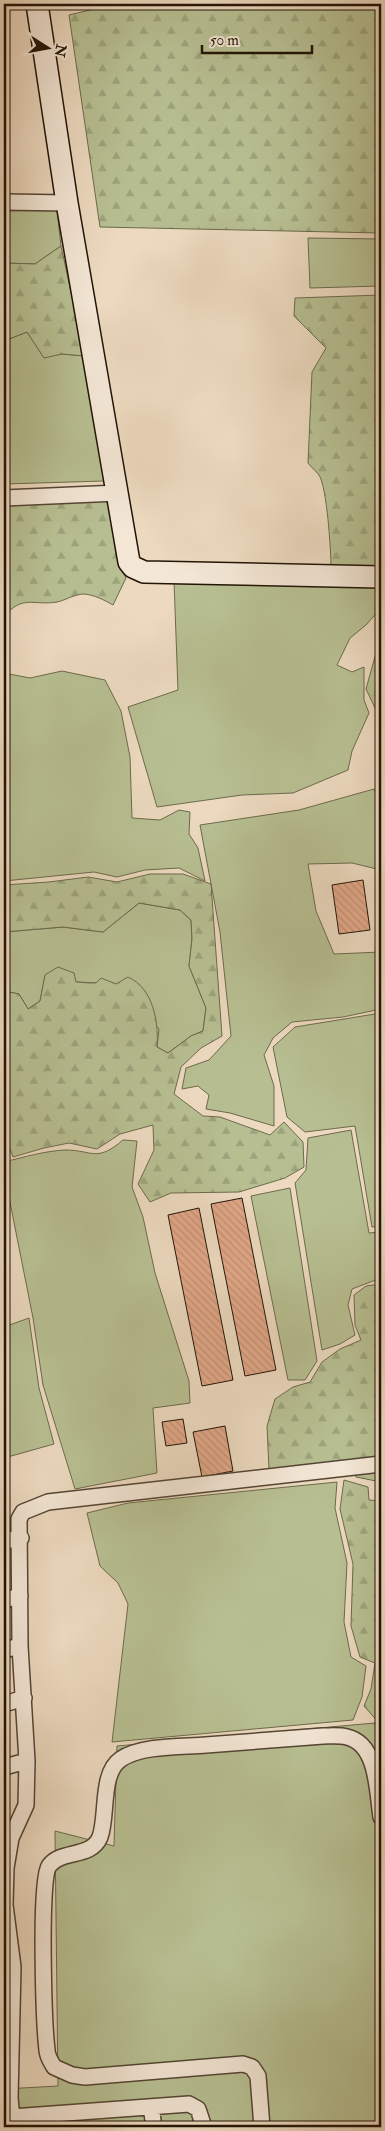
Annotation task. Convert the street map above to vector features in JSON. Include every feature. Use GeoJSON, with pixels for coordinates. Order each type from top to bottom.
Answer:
{"type":"FeatureCollection","features":[{"type":"Feature","properties":{"kind":"street"},"geometry":{"type":"LineString","coordinates":[[37,4],[67,203],[129,562],[138,570],[144,572],[381,577]]}},
{"type":"Feature","properties":{"kind":"street"},"geometry":{"type":"LineString","coordinates":[[4,202],[67,203]]}},
{"type":"Feature","properties":{"kind":"street"},"geometry":{"type":"LineString","coordinates":[[4,498],[118,493]]}},
{"type":"Feature","properties":{"kind":"street"},"geometry":{"type":"LineString","coordinates":[[204,2127],[198,2109],[189,2104],[51,2120],[12,2122],[7,2098],[8,1968],[4,1905],[6,1868],[12,1838],[26,1805],[27,1761],[20,1646],[21,1538],[19,1519],[23,1512],[48,1502],[381,1464]]}},
{"type":"Feature","properties":{"kind":"street"},"geometry":{"type":"LineString","coordinates":[[4,1541],[21,1538]]}},
{"type":"Feature","properties":{"kind":"street"},"geometry":{"type":"LineString","coordinates":[[4,1600],[20,1596]]}},
{"type":"Feature","properties":{"kind":"street"},"geometry":{"type":"LineString","coordinates":[[4,1650],[20,1646]]}},
{"type":"Feature","properties":{"kind":"street"},"geometry":{"type":"LineString","coordinates":[[4,1704],[24,1698]]}},
{"type":"Feature","properties":{"kind":"street"},"geometry":{"type":"LineString","coordinates":[[262,2127],[258,2076],[252,2067],[243,2064],[85,2077],[72,2075],[54,2067],[47,2052],[44,1978],[44,1883],[48,1867],[56,1858],[78,1854],[98,1841],[102,1832],[111,1771],[120,1759],[150,1750],[323,1736],[348,1737],[364,1746],[374,1770],[381,1817]]}},
{"type":"Feature","properties":{"kind":"street"},"geometry":{"type":"LineString","coordinates":[[4,1767],[27,1761]]}},
{"type":"Feature","properties":{"kind":"street"},"geometry":{"type":"LineString","coordinates":[[151,2107],[154,2127]]}},
{"type":"Feature","properties":{"kind":"green space"},"geometry":{"type":"Polygon","coordinates":[[[115,4],[381,4],[381,233],[100,227],[69,15],[115,4]]]}},
{"type":"Feature","properties":{"kind":"green space"},"geometry":{"type":"Polygon","coordinates":[[[57,210],[61,246],[35,264],[4,263],[4,211],[57,210]]]}},
{"type":"Feature","properties":{"kind":"green space"},"geometry":{"type":"Polygon","coordinates":[[[308,238],[381,239],[381,286],[310,288],[308,238]]]}},
{"type":"Feature","properties":{"kind":"green space"},"geometry":{"type":"Polygon","coordinates":[[[61,246],[85,356],[62,354],[44,358],[27,332],[4,341],[4,263],[35,264],[61,246]]]}},
{"type":"Feature","properties":{"kind":"green space"},"geometry":{"type":"Polygon","coordinates":[[[381,295],[381,569],[331,568],[326,505],[322,482],[319,475],[308,463],[312,372],[326,348],[294,316],[295,298],[381,295]]]}},
{"type":"Feature","properties":{"kind":"green space"},"geometry":{"type":"Polygon","coordinates":[[[27,332],[44,357],[62,354],[85,356],[104,481],[4,484],[4,341],[27,332]]]}},
{"type":"Feature","properties":{"kind":"green space"},"geometry":{"type":"Polygon","coordinates":[[[110,499],[120,566],[126,578],[113,605],[96,597],[81,594],[57,602],[23,603],[4,617],[4,504],[110,499]]]}},
{"type":"Feature","properties":{"kind":"green space"},"geometry":{"type":"Polygon","coordinates":[[[174,581],[381,585],[381,608],[366,625],[350,638],[337,665],[352,672],[364,667],[364,700],[369,713],[352,751],[348,770],[293,793],[242,795],[157,807],[128,707],[178,690],[174,581]]]}},
{"type":"Feature","properties":{"kind":"green space"},"geometry":{"type":"Polygon","coordinates":[[[376,653],[381,661],[381,758],[379,754],[376,710],[366,689],[376,653]]]}},
{"type":"Feature","properties":{"kind":"green space"},"geometry":{"type":"Polygon","coordinates":[[[62,671],[105,680],[121,711],[130,757],[132,818],[160,820],[179,810],[190,812],[189,834],[198,848],[205,881],[179,868],[145,870],[117,877],[94,872],[4,881],[4,673],[30,678],[62,671]]]}},
{"type":"Feature","properties":{"kind":"green space"},"geometry":{"type":"Polygon","coordinates":[[[374,789],[381,803],[381,870],[352,863],[308,864],[316,911],[334,954],[381,952],[381,1009],[343,1017],[292,1022],[273,1038],[264,1055],[274,1086],[274,1126],[230,1113],[206,1109],[209,1095],[198,1086],[182,1089],[186,1068],[209,1060],[231,1036],[220,932],[200,825],[299,810],[374,789]]]}},
{"type":"Feature","properties":{"kind":"green space"},"geometry":{"type":"Polygon","coordinates":[[[150,874],[183,874],[211,884],[222,1036],[201,1048],[181,1067],[174,1094],[203,1116],[220,1117],[270,1135],[284,1122],[303,1142],[304,1167],[285,1178],[239,1192],[171,1193],[150,1202],[138,1184],[154,1150],[153,1125],[120,1134],[97,1149],[69,1143],[13,1157],[4,1133],[4,991],[19,994],[28,1009],[40,1001],[45,975],[58,967],[74,973],[76,982],[96,983],[101,978],[116,984],[128,977],[137,982],[149,997],[157,1027],[157,1047],[168,1053],[191,1036],[203,1031],[206,1008],[189,966],[192,939],[191,920],[180,910],[139,903],[103,932],[63,927],[4,932],[4,885],[88,877],[117,882],[150,874]]]}},
{"type":"Feature","properties":{"kind":"green space"},"geometry":{"type":"Polygon","coordinates":[[[139,903],[180,910],[191,920],[192,939],[189,966],[206,1008],[203,1031],[191,1036],[168,1053],[157,1047],[159,1029],[116,985],[101,979],[96,983],[76,982],[45,976],[40,1001],[28,1009],[19,994],[4,991],[4,932],[63,927],[103,932],[139,903]]]}},
{"type":"Feature","properties":{"kind":"green space"},"geometry":{"type":"Polygon","coordinates":[[[381,1013],[381,1226],[372,1227],[355,1126],[305,1132],[287,1117],[273,1047],[295,1027],[381,1013]]]}},
{"type":"Feature","properties":{"kind":"green space"},"geometry":{"type":"Polygon","coordinates":[[[351,1130],[369,1233],[381,1232],[381,1278],[352,1289],[348,1305],[355,1335],[340,1344],[322,1350],[295,1183],[306,1170],[308,1138],[351,1130]]]}},
{"type":"Feature","properties":{"kind":"green space"},"geometry":{"type":"Polygon","coordinates":[[[123,1140],[137,1141],[132,1187],[143,1217],[155,1273],[189,1381],[190,1403],[153,1408],[157,1473],[75,1489],[43,1385],[33,1318],[4,1172],[4,1162],[34,1154],[65,1150],[94,1154],[100,1153],[114,1147],[123,1140]]]}},
{"type":"Feature","properties":{"kind":"green space"},"geometry":{"type":"Polygon","coordinates":[[[290,1188],[317,1361],[305,1380],[288,1380],[251,1196],[290,1188]]]}},
{"type":"Feature","properties":{"kind":"green space"},"geometry":{"type":"Polygon","coordinates":[[[381,1284],[381,1482],[356,1477],[346,1461],[269,1469],[267,1426],[275,1399],[293,1387],[310,1382],[322,1362],[340,1349],[361,1340],[355,1325],[354,1295],[366,1286],[381,1284]]]}},
{"type":"Feature","properties":{"kind":"green space"},"geometry":{"type":"Polygon","coordinates":[[[29,1318],[39,1388],[54,1444],[4,1458],[4,1327],[29,1318]]]}},
{"type":"Feature","properties":{"kind":"green space"},"geometry":{"type":"Polygon","coordinates":[[[344,1480],[368,1487],[369,1500],[381,1501],[381,1725],[364,1706],[371,1689],[375,1663],[360,1657],[351,1626],[353,1564],[340,1509],[344,1480]]]}},
{"type":"Feature","properties":{"kind":"green space"},"geometry":{"type":"Polygon","coordinates":[[[337,1482],[335,1508],[347,1563],[344,1622],[351,1657],[366,1666],[362,1697],[353,1720],[112,1742],[128,1604],[118,1583],[100,1566],[87,1513],[128,1503],[337,1482]]]}},
{"type":"Feature","properties":{"kind":"green space"},"geometry":{"type":"Polygon","coordinates":[[[375,1723],[381,1769],[381,2127],[4,2127],[4,2089],[58,2086],[55,1831],[114,1846],[117,1746],[375,1723]]]}},
{"type":"Feature","properties":{"kind":"building"},"geometry":{"type":"Polygon","coordinates":[[[363,880],[370,930],[339,934],[332,885],[363,880]]]}},
{"type":"Feature","properties":{"kind":"building"},"geometry":{"type":"Polygon","coordinates":[[[242,1198],[276,1370],[245,1376],[211,1204],[242,1198]]]}},
{"type":"Feature","properties":{"kind":"building"},"geometry":{"type":"Polygon","coordinates":[[[199,1208],[233,1380],[202,1386],[168,1215],[199,1208]]]}},
{"type":"Feature","properties":{"kind":"building"},"geometry":{"type":"Polygon","coordinates":[[[183,1419],[187,1443],[166,1446],[162,1422],[183,1419]]]}},
{"type":"Feature","properties":{"kind":"building"},"geometry":{"type":"Polygon","coordinates":[[[225,1426],[233,1471],[202,1477],[193,1432],[225,1426]]]}}]}
